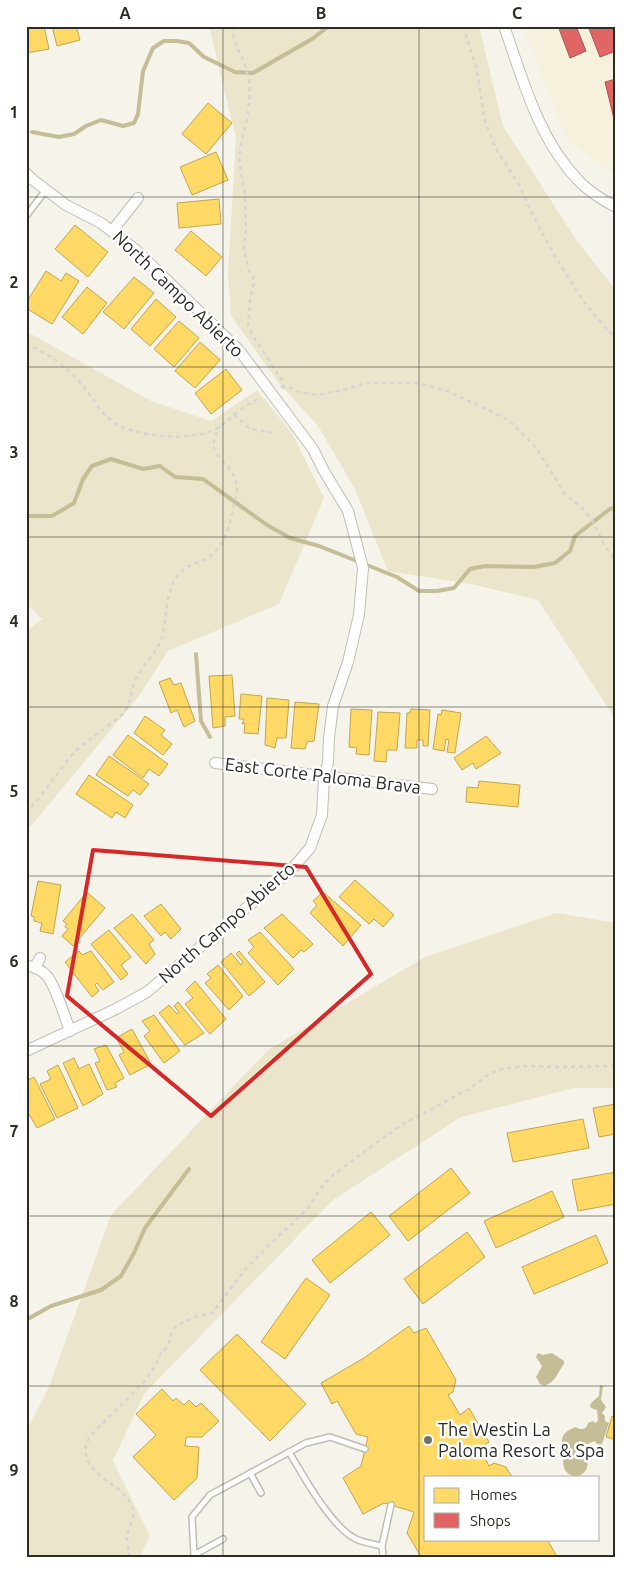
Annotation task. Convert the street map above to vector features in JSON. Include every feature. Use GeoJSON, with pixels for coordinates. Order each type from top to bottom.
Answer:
{"type":"FeatureCollection","features":[{"type":"Feature","properties":{"kind":"street"},"geometry":{"type":"LineString","coordinates":[[504,26],[536,117],[558,157],[580,182],[616,207]]}},
{"type":"Feature","properties":{"kind":"street","name":"North Campo Abierto"},"geometry":{"type":"LineString","coordinates":[[26,173],[66,205],[101,223],[136,250],[239,350],[313,449],[348,511],[363,568],[359,615],[348,662],[333,706],[328,763],[324,777],[322,816],[310,848],[291,870],[147,992],[116,1009],[26,1051]]}},
{"type":"Feature","properties":{"kind":"street"},"geometry":{"type":"LineString","coordinates":[[112,231],[138,198]]}},
{"type":"Feature","properties":{"kind":"street","name":"East Corte Paloma Brava"},"geometry":{"type":"LineString","coordinates":[[215,763],[432,789]]}},
{"type":"Feature","properties":{"kind":"street"},"geometry":{"type":"LineString","coordinates":[[34,963],[52,982],[70,1031]]}},
{"type":"Feature","properties":{"kind":"lane"},"geometry":{"type":"LineString","coordinates":[[26,216],[46,190]]}},
{"type":"Feature","properties":{"kind":"lane"},"geometry":{"type":"LineString","coordinates":[[223,1539],[194,1555],[192,1518],[210,1495],[306,1443],[330,1438],[365,1449]]}},
{"type":"Feature","properties":{"kind":"lane"},"geometry":{"type":"LineString","coordinates":[[289,1452],[315,1495],[341,1528],[356,1539],[382,1546]]}},
{"type":"Feature","properties":{"kind":"lane"},"geometry":{"type":"LineString","coordinates":[[250,1473],[261,1493]]}},
{"type":"Feature","properties":{"kind":"lane"},"geometry":{"type":"LineString","coordinates":[[383,1557],[382,1546],[390,1505]]}},
{"type":"Feature","properties":{"kind":"path"},"geometry":{"type":"LineString","coordinates":[[234,26],[235,42],[245,65],[250,95],[239,159],[245,197],[246,229],[244,248],[246,260],[254,281],[248,326],[255,340],[284,383],[280,388],[287,386],[299,392],[318,395],[367,383],[417,383],[445,390],[493,412],[514,425],[537,449],[565,494],[593,522],[605,546],[616,561]]}},
{"type":"Feature","properties":{"kind":"path"},"geometry":{"type":"LineString","coordinates":[[463,26],[477,69],[484,118],[496,147],[515,178],[553,253],[584,302],[616,338]]}},
{"type":"Feature","properties":{"kind":"path"},"geometry":{"type":"LineString","coordinates":[[26,344],[53,357],[67,368],[102,412],[113,422],[126,429],[163,436],[183,437],[203,433],[220,426],[234,414],[262,397]]}},
{"type":"Feature","properties":{"kind":"path"},"geometry":{"type":"LineString","coordinates":[[234,414],[250,429],[274,433]]}},
{"type":"Feature","properties":{"kind":"path"},"geometry":{"type":"LineString","coordinates":[[26,812],[39,798],[74,751],[123,714],[128,707],[135,681],[162,639],[168,597],[173,583],[180,572],[186,567],[208,558],[216,552],[224,539],[234,507],[237,484],[234,476],[222,462],[213,446],[213,439],[220,426]]}},
{"type":"Feature","properties":{"kind":"path"},"geometry":{"type":"LineString","coordinates":[[129,1557],[127,1536],[133,1522],[132,1506],[124,1495],[98,1474],[88,1462],[85,1447],[90,1436],[145,1381],[161,1353],[168,1346],[172,1331],[177,1326],[197,1316],[212,1313],[244,1272],[308,1208],[333,1175],[403,1124],[469,1089],[498,1070],[522,1066],[558,1068],[616,1066]]}},
{"type":"Feature","properties":{"kind":"highlighted area"},"geometry":{"type":"Polygon","coordinates":[[[93,850],[306,867],[371,974],[211,1116],[67,996],[93,850]]]}},
{"type":"Feature","properties":{"kind":"shaded area"},"geometry":{"type":"Polygon","coordinates":[[[209,26],[479,26],[503,126],[577,241],[616,290],[616,720],[538,600],[471,584],[388,571],[355,489],[318,426],[278,382],[231,316],[228,273],[236,138],[209,26]]]}},
{"type":"Feature","properties":{"kind":"shaded area"},"geometry":{"type":"Polygon","coordinates":[[[523,26],[616,26],[616,175],[567,140],[523,26]]]}},
{"type":"Feature","properties":{"kind":"shaded area"},"geometry":{"type":"Polygon","coordinates":[[[26,331],[151,401],[211,421],[257,390],[292,433],[324,498],[279,604],[168,651],[139,696],[26,832],[26,631],[42,619],[26,603],[26,331]]]}},
{"type":"Feature","properties":{"kind":"shaded area"},"geometry":{"type":"Polygon","coordinates":[[[556,913],[616,923],[616,1088],[574,1088],[461,1117],[333,1200],[144,1394],[113,1461],[150,1536],[140,1557],[26,1557],[26,1432],[49,1387],[111,1215],[268,1050],[425,957],[556,913]]]}},
{"type":"Feature","properties":{"kind":"shaded area"},"geometry":{"type":"Polygon","coordinates":[[[538,1353],[543,1355],[552,1353],[564,1361],[554,1380],[544,1386],[540,1384],[536,1377],[542,1366],[536,1357],[538,1353]]]}},
{"type":"Feature","properties":{"kind":"shaded area"},"geometry":{"type":"Polygon","coordinates":[[[600,1385],[603,1386],[601,1400],[606,1407],[602,1413],[605,1416],[605,1421],[609,1423],[602,1444],[599,1445],[594,1441],[586,1445],[587,1468],[584,1473],[574,1476],[566,1471],[564,1466],[563,1459],[566,1451],[562,1439],[565,1433],[576,1427],[584,1429],[588,1423],[598,1421],[597,1410],[591,1408],[590,1405],[599,1396],[600,1385]]]}},
{"type":"Feature","properties":{"kind":"building: Homes"},"geometry":{"type":"Polygon","coordinates":[[[26,26],[44,26],[49,49],[26,53],[26,26]]]}},
{"type":"Feature","properties":{"kind":"building: Homes"},"geometry":{"type":"Polygon","coordinates":[[[52,26],[76,26],[80,40],[57,46],[52,26]]]}},
{"type":"Feature","properties":{"kind":"building: Homes"},"geometry":{"type":"Polygon","coordinates":[[[208,103],[232,123],[206,154],[182,134],[208,103]]]}},
{"type":"Feature","properties":{"kind":"building: Homes"},"geometry":{"type":"Polygon","coordinates":[[[216,152],[228,180],[192,195],[180,167],[216,152]]]}},
{"type":"Feature","properties":{"kind":"building: Homes"},"geometry":{"type":"Polygon","coordinates":[[[219,199],[221,224],[179,228],[177,203],[219,199]]]}},
{"type":"Feature","properties":{"kind":"building: Homes"},"geometry":{"type":"Polygon","coordinates":[[[75,225],[108,252],[88,277],[55,249],[75,225]]]}},
{"type":"Feature","properties":{"kind":"building: Homes"},"geometry":{"type":"Polygon","coordinates":[[[191,231],[222,257],[206,276],[175,250],[191,231]]]}},
{"type":"Feature","properties":{"kind":"building: Homes"},"geometry":{"type":"Polygon","coordinates":[[[46,271],[61,281],[66,273],[79,281],[52,324],[26,308],[26,303],[46,271]]]}},
{"type":"Feature","properties":{"kind":"building: Homes"},"geometry":{"type":"Polygon","coordinates":[[[134,277],[154,293],[124,329],[103,312],[134,277]]]}},
{"type":"Feature","properties":{"kind":"building: Homes"},"geometry":{"type":"Polygon","coordinates":[[[87,287],[107,303],[83,334],[62,317],[87,287]]]}},
{"type":"Feature","properties":{"kind":"building: Homes"},"geometry":{"type":"Polygon","coordinates":[[[156,299],[176,317],[150,346],[131,329],[156,299]]]}},
{"type":"Feature","properties":{"kind":"building: Homes"},"geometry":{"type":"Polygon","coordinates":[[[179,321],[199,338],[174,367],[154,349],[179,321]]]}},
{"type":"Feature","properties":{"kind":"building: Homes"},"geometry":{"type":"Polygon","coordinates":[[[200,342],[220,360],[195,388],[175,371],[200,342]]]}},
{"type":"Feature","properties":{"kind":"building: Homes"},"geometry":{"type":"Polygon","coordinates":[[[226,369],[242,390],[211,414],[195,393],[226,369]]]}},
{"type":"Feature","properties":{"kind":"building: Homes"},"geometry":{"type":"Polygon","coordinates":[[[232,675],[235,716],[225,717],[225,726],[213,728],[209,676],[232,675]]]}},
{"type":"Feature","properties":{"kind":"building: Homes"},"geometry":{"type":"Polygon","coordinates":[[[170,678],[174,685],[181,683],[195,721],[184,727],[177,710],[171,713],[159,682],[170,678]]]}},
{"type":"Feature","properties":{"kind":"building: Homes"},"geometry":{"type":"Polygon","coordinates":[[[241,694],[262,696],[258,734],[244,733],[245,723],[242,724],[244,719],[239,719],[241,694]]]}},
{"type":"Feature","properties":{"kind":"building: Homes"},"geometry":{"type":"Polygon","coordinates":[[[267,698],[289,700],[286,738],[277,738],[275,748],[265,745],[267,698]]]}},
{"type":"Feature","properties":{"kind":"building: Homes"},"geometry":{"type":"Polygon","coordinates":[[[295,702],[319,704],[314,741],[307,742],[305,749],[291,748],[295,702]]]}},
{"type":"Feature","properties":{"kind":"building: Homes"},"geometry":{"type":"Polygon","coordinates":[[[351,709],[372,710],[369,755],[356,754],[357,748],[349,747],[351,709]]]}},
{"type":"Feature","properties":{"kind":"building: Homes"},"geometry":{"type":"Polygon","coordinates":[[[411,709],[430,710],[428,746],[423,746],[423,740],[417,740],[417,748],[405,748],[407,713],[410,713],[411,709]]]}},
{"type":"Feature","properties":{"kind":"building: Homes"},"geometry":{"type":"Polygon","coordinates":[[[442,710],[461,713],[455,753],[447,752],[449,740],[446,739],[444,751],[433,749],[438,714],[441,715],[442,710]]]}},
{"type":"Feature","properties":{"kind":"building: Homes"},"geometry":{"type":"Polygon","coordinates":[[[378,712],[400,713],[397,750],[387,750],[386,762],[374,761],[378,712]]]}},
{"type":"Feature","properties":{"kind":"building: Homes"},"geometry":{"type":"Polygon","coordinates":[[[145,716],[165,730],[161,735],[172,744],[163,755],[134,733],[145,716]]]}},
{"type":"Feature","properties":{"kind":"building: Homes"},"geometry":{"type":"Polygon","coordinates":[[[128,735],[168,764],[159,776],[149,769],[143,778],[113,755],[128,735]]]}},
{"type":"Feature","properties":{"kind":"building: Homes"},"geometry":{"type":"Polygon","coordinates":[[[486,736],[501,753],[476,769],[473,763],[462,770],[454,758],[486,736]]]}},
{"type":"Feature","properties":{"kind":"building: Homes"},"geometry":{"type":"Polygon","coordinates":[[[109,756],[149,784],[140,795],[133,790],[128,796],[96,775],[109,756]]]}},
{"type":"Feature","properties":{"kind":"building: Homes"},"geometry":{"type":"Polygon","coordinates":[[[89,775],[133,805],[125,818],[116,812],[112,818],[76,794],[89,775]]]}},
{"type":"Feature","properties":{"kind":"building: Homes"},"geometry":{"type":"Polygon","coordinates":[[[479,781],[520,785],[518,807],[466,802],[467,787],[478,788],[479,781]]]}},
{"type":"Feature","properties":{"kind":"building: Homes"},"geometry":{"type":"Polygon","coordinates":[[[355,880],[394,915],[383,927],[374,919],[369,924],[339,897],[355,880]]]}},
{"type":"Feature","properties":{"kind":"building: Homes"},"geometry":{"type":"Polygon","coordinates":[[[38,881],[61,885],[53,934],[40,931],[42,923],[34,921],[34,917],[31,916],[38,881]]]}},
{"type":"Feature","properties":{"kind":"building: Homes"},"geometry":{"type":"Polygon","coordinates":[[[87,892],[105,908],[73,946],[62,936],[68,929],[65,927],[67,924],[63,921],[87,892]]]}},
{"type":"Feature","properties":{"kind":"building: Homes"},"geometry":{"type":"Polygon","coordinates":[[[323,892],[361,925],[343,946],[310,913],[317,905],[313,901],[323,892]]]}},
{"type":"Feature","properties":{"kind":"building: Homes"},"geometry":{"type":"Polygon","coordinates":[[[161,904],[181,929],[171,939],[165,932],[161,936],[144,916],[161,904]]]}},
{"type":"Feature","properties":{"kind":"building: Homes"},"geometry":{"type":"Polygon","coordinates":[[[132,914],[154,940],[149,944],[155,954],[146,964],[114,928],[132,914]]]}},
{"type":"Feature","properties":{"kind":"building: Homes"},"geometry":{"type":"Polygon","coordinates":[[[282,914],[313,944],[304,952],[301,950],[293,958],[264,928],[282,914]]]}},
{"type":"Feature","properties":{"kind":"building: Homes"},"geometry":{"type":"Polygon","coordinates":[[[109,930],[131,957],[121,965],[128,974],[121,980],[91,944],[109,930]]]}},
{"type":"Feature","properties":{"kind":"building: Homes"},"geometry":{"type":"Polygon","coordinates":[[[260,932],[294,969],[278,985],[248,953],[254,947],[248,940],[260,932]]]}},
{"type":"Feature","properties":{"kind":"building: Homes"},"geometry":{"type":"Polygon","coordinates":[[[79,951],[82,955],[91,951],[114,982],[103,990],[97,983],[95,985],[99,991],[92,997],[65,962],[79,951]]]}},
{"type":"Feature","properties":{"kind":"building: Homes"},"geometry":{"type":"Polygon","coordinates":[[[239,951],[265,982],[249,996],[221,962],[231,953],[241,965],[243,962],[236,954],[239,951]]]}},
{"type":"Feature","properties":{"kind":"building: Homes"},"geometry":{"type":"Polygon","coordinates":[[[218,965],[243,996],[229,1010],[205,983],[211,978],[207,974],[218,965]]]}},
{"type":"Feature","properties":{"kind":"building: Homes"},"geometry":{"type":"Polygon","coordinates":[[[195,981],[226,1019],[210,1034],[185,1004],[193,998],[186,990],[195,981]]]}},
{"type":"Feature","properties":{"kind":"building: Homes"},"geometry":{"type":"Polygon","coordinates":[[[178,1002],[204,1033],[185,1045],[159,1013],[169,1005],[177,1014],[179,1012],[174,1006],[178,1002]]]}},
{"type":"Feature","properties":{"kind":"building: Homes"},"geometry":{"type":"Polygon","coordinates":[[[154,1015],[180,1051],[164,1063],[144,1036],[150,1031],[142,1021],[154,1015]]]}},
{"type":"Feature","properties":{"kind":"building: Homes"},"geometry":{"type":"Polygon","coordinates":[[[132,1029],[151,1064],[130,1075],[119,1055],[124,1052],[116,1038],[132,1029]]]}},
{"type":"Feature","properties":{"kind":"building: Homes"},"geometry":{"type":"Polygon","coordinates":[[[106,1045],[124,1078],[115,1083],[117,1087],[107,1090],[95,1063],[100,1061],[94,1049],[106,1045]]]}},
{"type":"Feature","properties":{"kind":"building: Homes"},"geometry":{"type":"Polygon","coordinates":[[[74,1058],[79,1069],[89,1064],[103,1094],[83,1106],[63,1063],[74,1058]]]}},
{"type":"Feature","properties":{"kind":"building: Homes"},"geometry":{"type":"Polygon","coordinates":[[[58,1065],[78,1108],[57,1118],[40,1084],[51,1079],[47,1071],[58,1065]]]}},
{"type":"Feature","properties":{"kind":"building: Homes"},"geometry":{"type":"Polygon","coordinates":[[[34,1077],[55,1119],[37,1128],[26,1109],[26,1081],[34,1077]]]}},
{"type":"Feature","properties":{"kind":"building: Homes"},"geometry":{"type":"Polygon","coordinates":[[[616,1104],[616,1134],[599,1137],[593,1108],[616,1104]]]}},
{"type":"Feature","properties":{"kind":"building: Homes"},"geometry":{"type":"Polygon","coordinates":[[[583,1119],[589,1148],[513,1162],[507,1133],[583,1119]]]}},
{"type":"Feature","properties":{"kind":"building: Homes"},"geometry":{"type":"Polygon","coordinates":[[[451,1168],[470,1193],[408,1241],[389,1216],[451,1168]]]}},
{"type":"Feature","properties":{"kind":"building: Homes"},"geometry":{"type":"Polygon","coordinates":[[[616,1172],[616,1204],[578,1211],[572,1180],[616,1172]]]}},
{"type":"Feature","properties":{"kind":"building: Homes"},"geometry":{"type":"Polygon","coordinates":[[[552,1191],[564,1217],[496,1248],[484,1221],[552,1191]]]}},
{"type":"Feature","properties":{"kind":"building: Homes"},"geometry":{"type":"Polygon","coordinates":[[[371,1212],[390,1235],[330,1283],[312,1260],[371,1212]]]}},
{"type":"Feature","properties":{"kind":"building: Homes"},"geometry":{"type":"Polygon","coordinates":[[[467,1232],[485,1257],[423,1304],[404,1279],[467,1232]]]}},
{"type":"Feature","properties":{"kind":"building: Homes"},"geometry":{"type":"Polygon","coordinates":[[[596,1235],[608,1263],[534,1294],[522,1267],[596,1235]]]}},
{"type":"Feature","properties":{"kind":"building: Homes"},"geometry":{"type":"Polygon","coordinates":[[[306,1278],[330,1295],[285,1359],[261,1342],[306,1278]]]}},
{"type":"Feature","properties":{"kind":"building: Homes","name":"The Westin La Paloma Resort & Spa"},"geometry":{"type":"Polygon","coordinates":[[[409,1326],[414,1333],[426,1328],[456,1380],[453,1392],[448,1395],[460,1415],[469,1408],[489,1442],[480,1449],[489,1466],[494,1463],[506,1467],[511,1476],[424,1476],[424,1540],[548,1540],[557,1557],[421,1557],[407,1533],[414,1512],[384,1503],[363,1514],[343,1478],[361,1466],[368,1437],[356,1434],[337,1401],[332,1404],[321,1383],[364,1358],[409,1326]]]}},
{"type":"Feature","properties":{"kind":"building: Homes"},"geometry":{"type":"Polygon","coordinates":[[[237,1334],[306,1404],[270,1441],[200,1370],[237,1334]]]}},
{"type":"Feature","properties":{"kind":"building: Homes"},"geometry":{"type":"Polygon","coordinates":[[[162,1389],[173,1401],[176,1398],[184,1405],[189,1400],[196,1407],[201,1403],[219,1421],[202,1437],[186,1437],[185,1446],[199,1447],[197,1478],[174,1500],[133,1457],[156,1435],[136,1414],[162,1389]]]}},
{"type":"Feature","properties":{"kind":"building: Homes"},"geometry":{"type":"Polygon","coordinates":[[[612,1416],[616,1417],[616,1440],[606,1437],[612,1416]]]}},
{"type":"Feature","properties":{"kind":"building: Shops"},"geometry":{"type":"Polygon","coordinates":[[[558,26],[576,26],[586,51],[570,58],[558,26]]]}},
{"type":"Feature","properties":{"kind":"building: Shops"},"geometry":{"type":"Polygon","coordinates":[[[588,26],[613,26],[616,32],[616,51],[600,57],[588,26]]]}},
{"type":"Feature","properties":{"kind":"building: Shops"},"geometry":{"type":"Polygon","coordinates":[[[616,79],[616,127],[605,82],[616,79]]]}},
{"type":"Feature","properties":{"kind":"waterway"},"geometry":{"type":"LineString","coordinates":[[32,132],[59,137],[74,134],[86,126],[101,120],[123,126],[134,123],[138,114],[143,71],[153,48],[164,41],[189,43],[204,57],[235,72],[253,73],[312,39],[329,26]]}},
{"type":"Feature","properties":{"kind":"waterway"},"geometry":{"type":"LineString","coordinates":[[26,516],[52,516],[74,503],[83,479],[92,466],[111,459],[143,469],[160,466],[175,477],[203,479],[267,525],[290,538],[319,546],[397,577],[419,591],[437,591],[454,588],[470,569],[485,566],[534,567],[555,563],[570,551],[575,536],[610,509],[616,507]]}},
{"type":"Feature","properties":{"kind":"waterway"},"geometry":{"type":"LineString","coordinates":[[196,654],[201,721],[210,737]]}},
{"type":"Feature","properties":{"kind":"waterway"},"geometry":{"type":"LineString","coordinates":[[26,1320],[51,1306],[101,1290],[121,1276],[145,1228],[189,1169]]}},
{"type":"Feature","properties":{"kind":"place","name":"The Westin La Paloma Resort & Spa"},"geometry":{"type":"Point","coordinates":[428,1440]}}]}
